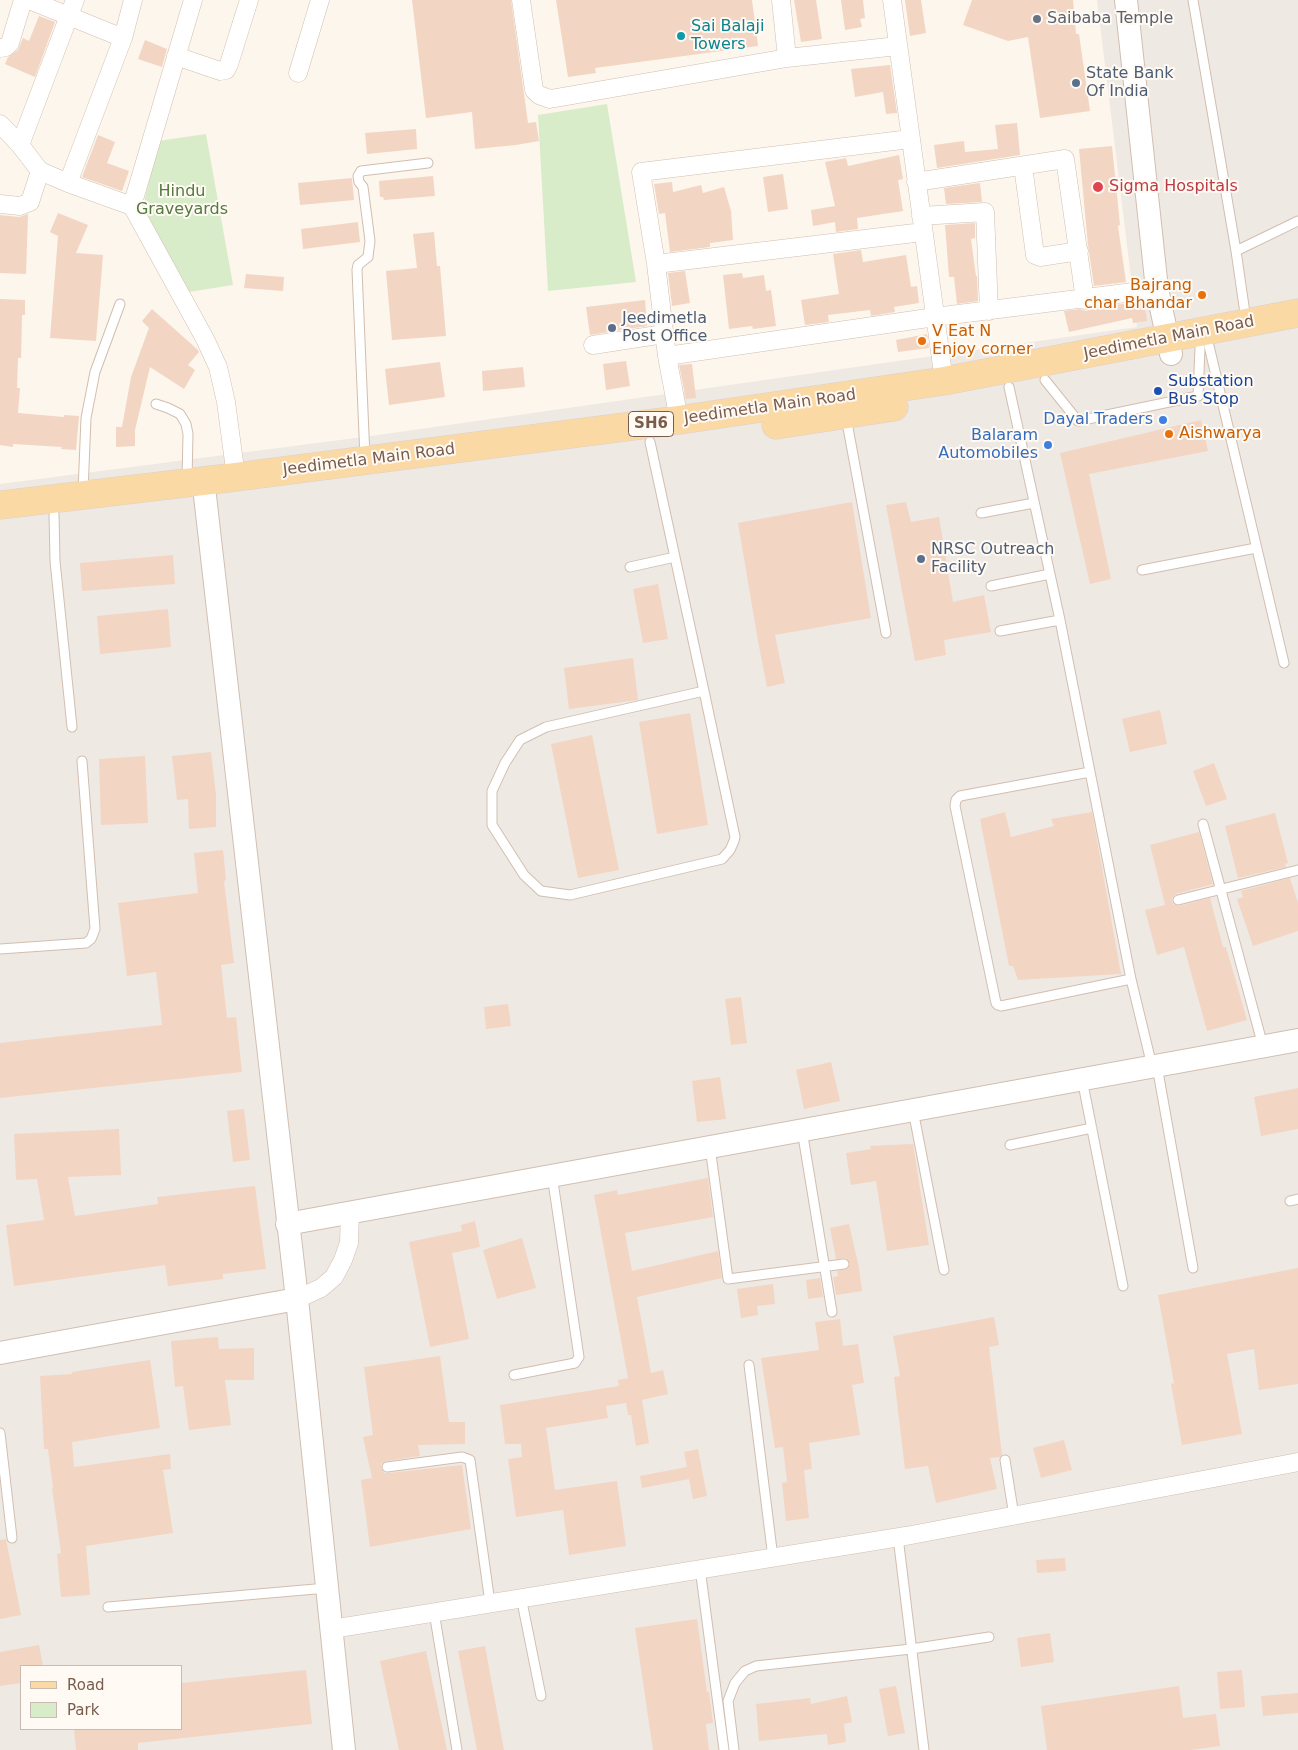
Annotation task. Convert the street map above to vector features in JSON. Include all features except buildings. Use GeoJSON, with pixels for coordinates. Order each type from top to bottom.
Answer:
{"type":"FeatureCollection","features":[{"type":"Feature","properties":{"kind":"main road","name":"Jeedimetla Main Road"},"geometry":{"type":"LineString","coordinates":[[0,505],[83,495],[196,489],[650,442],[845,415],[1045,380],[1169,346],[1247,322],[1298,313]]}},
{"type":"Feature","properties":{"kind":"main road","name":"Jeedimetla Main Road"},"geometry":{"type":"LineString","coordinates":[[0,521],[54,514],[196,489],[236,477],[679,420],[1169,346],[1205,347],[1298,330]]}},
{"type":"Feature","properties":{"kind":"street"},"geometry":{"type":"LineString","coordinates":[[0,48],[6,47],[10,43],[23,0]]}},
{"type":"Feature","properties":{"kind":"street"},"geometry":{"type":"LineString","coordinates":[[29,0],[72,8],[122,38]]}},
{"type":"Feature","properties":{"kind":"street"},"geometry":{"type":"LineString","coordinates":[[68,183],[122,38],[133,0]]}},
{"type":"Feature","properties":{"kind":"street"},"geometry":{"type":"LineString","coordinates":[[132,206],[193,0]]}},
{"type":"Feature","properties":{"kind":"street"},"geometry":{"type":"LineString","coordinates":[[176,56],[220,71],[226,70],[248,0]]}},
{"type":"Feature","properties":{"kind":"street"},"geometry":{"type":"LineString","coordinates":[[298,73],[320,0]]}},
{"type":"Feature","properties":{"kind":"street"},"geometry":{"type":"LineString","coordinates":[[521,0],[534,90],[550,100],[787,58],[898,46]]}},
{"type":"Feature","properties":{"kind":"street"},"geometry":{"type":"LineString","coordinates":[[781,0],[787,58]]}},
{"type":"Feature","properties":{"kind":"street"},"geometry":{"type":"LineString","coordinates":[[892,0],[944,381]]}},
{"type":"Feature","properties":{"kind":"street"},"geometry":{"type":"LineString","coordinates":[[1126,0],[1157,289],[1169,346]]}},
{"type":"Feature","properties":{"kind":"street"},"geometry":{"type":"LineString","coordinates":[[20,145],[72,8]]}},
{"type":"Feature","properties":{"kind":"street"},"geometry":{"type":"LineString","coordinates":[[0,124],[20,145],[40,171],[132,206],[205,339],[218,368],[226,402],[236,477]]}},
{"type":"Feature","properties":{"kind":"street"},"geometry":{"type":"LineString","coordinates":[[679,420],[664,334],[656,264],[641,172],[910,139]]}},
{"type":"Feature","properties":{"kind":"street"},"geometry":{"type":"LineString","coordinates":[[916,182],[1066,159],[1086,300]]}},
{"type":"Feature","properties":{"kind":"street"},"geometry":{"type":"LineString","coordinates":[[1024,166],[1035,255],[1040,257],[1079,251]]}},
{"type":"Feature","properties":{"kind":"street"},"geometry":{"type":"LineString","coordinates":[[0,204],[20,206],[30,202],[40,171]]}},
{"type":"Feature","properties":{"kind":"street"},"geometry":{"type":"LineString","coordinates":[[656,264],[922,224],[985,212],[989,311]]}},
{"type":"Feature","properties":{"kind":"street"},"geometry":{"type":"LineString","coordinates":[[668,356],[935,317],[1086,300],[1157,289]]}},
{"type":"Feature","properties":{"kind":"street"},"geometry":{"type":"LineString","coordinates":[[593,344],[664,334]]}},
{"type":"Feature","properties":{"kind":"street"},"geometry":{"type":"LineString","coordinates":[[196,489],[297,1299],[344,1750]]}},
{"type":"Feature","properties":{"kind":"street"},"geometry":{"type":"LineString","coordinates":[[287,1224],[1298,1040]]}},
{"type":"Feature","properties":{"kind":"street"},"geometry":{"type":"LineString","coordinates":[[0,1353],[297,1299],[321,1288],[334,1277],[343,1260],[349,1242],[350,1212]]}},
{"type":"Feature","properties":{"kind":"street"},"geometry":{"type":"LineString","coordinates":[[332,1629],[898,1537],[1298,1462]]}},
{"type":"Feature","properties":{"kind":"lane"},"geometry":{"type":"LineString","coordinates":[[1193,0],[1247,322]]}},
{"type":"Feature","properties":{"kind":"lane"},"geometry":{"type":"LineString","coordinates":[[365,460],[357,270],[358,265],[368,257],[370,241],[363,187],[359,182],[358,176],[361,171],[428,163]]}},
{"type":"Feature","properties":{"kind":"lane"},"geometry":{"type":"LineString","coordinates":[[1236,251],[1298,221]]}},
{"type":"Feature","properties":{"kind":"lane"},"geometry":{"type":"LineString","coordinates":[[83,495],[86,418],[95,372],[120,304]]}},
{"type":"Feature","properties":{"kind":"lane"},"geometry":{"type":"LineString","coordinates":[[1045,380],[1078,422],[1198,396],[1205,347]]}},
{"type":"Feature","properties":{"kind":"lane"},"geometry":{"type":"LineString","coordinates":[[1205,347],[1284,663]]}},
{"type":"Feature","properties":{"kind":"lane"},"geometry":{"type":"LineString","coordinates":[[1009,387],[1060,620],[1131,979],[1155,1066],[1194,1268]]}},
{"type":"Feature","properties":{"kind":"lane"},"geometry":{"type":"LineString","coordinates":[[156,404],[180,414],[186,424],[196,489]]}},
{"type":"Feature","properties":{"kind":"lane"},"geometry":{"type":"LineString","coordinates":[[845,415],[886,633]]}},
{"type":"Feature","properties":{"kind":"lane"},"geometry":{"type":"LineString","coordinates":[[650,442],[704,691],[735,837],[733,845],[722,859],[570,895],[541,891],[524,875],[492,825],[492,791],[505,763],[520,740],[546,726],[704,691]]}},
{"type":"Feature","properties":{"kind":"lane"},"geometry":{"type":"LineString","coordinates":[[981,513],[1034,504]]}},
{"type":"Feature","properties":{"kind":"lane"},"geometry":{"type":"LineString","coordinates":[[54,514],[55,561],[72,727]]}},
{"type":"Feature","properties":{"kind":"lane"},"geometry":{"type":"LineString","coordinates":[[1142,570],[1256,548]]}},
{"type":"Feature","properties":{"kind":"lane"},"geometry":{"type":"LineString","coordinates":[[630,567],[675,557]]}},
{"type":"Feature","properties":{"kind":"lane"},"geometry":{"type":"LineString","coordinates":[[991,586],[1050,574]]}},
{"type":"Feature","properties":{"kind":"lane"},"geometry":{"type":"LineString","coordinates":[[1000,631],[1060,620]]}},
{"type":"Feature","properties":{"kind":"lane"},"geometry":{"type":"LineString","coordinates":[[0,949],[86,943],[91,939],[95,929],[82,761]]}},
{"type":"Feature","properties":{"kind":"lane"},"geometry":{"type":"LineString","coordinates":[[1090,772],[960,796],[956,800],[956,806],[996,1003],[998,1005],[1001,1006],[1131,979]]}},
{"type":"Feature","properties":{"kind":"lane"},"geometry":{"type":"LineString","coordinates":[[1203,824],[1263,1046]]}},
{"type":"Feature","properties":{"kind":"lane"},"geometry":{"type":"LineString","coordinates":[[1178,900],[1298,870]]}},
{"type":"Feature","properties":{"kind":"lane"},"geometry":{"type":"LineString","coordinates":[[1082,1079],[1123,1286]]}},
{"type":"Feature","properties":{"kind":"lane"},"geometry":{"type":"LineString","coordinates":[[913,1110],[944,1270]]}},
{"type":"Feature","properties":{"kind":"lane"},"geometry":{"type":"LineString","coordinates":[[1010,1145],[1092,1128]]}},
{"type":"Feature","properties":{"kind":"lane"},"geometry":{"type":"LineString","coordinates":[[802,1130],[832,1312]]}},
{"type":"Feature","properties":{"kind":"lane"},"geometry":{"type":"LineString","coordinates":[[710,1147],[728,1279],[844,1264]]}},
{"type":"Feature","properties":{"kind":"lane"},"geometry":{"type":"LineString","coordinates":[[514,1375],[575,1363],[579,1357],[552,1175]]}},
{"type":"Feature","properties":{"kind":"lane"},"geometry":{"type":"LineString","coordinates":[[749,1364],[773,1558]]}},
{"type":"Feature","properties":{"kind":"lane"},"geometry":{"type":"LineString","coordinates":[[0,1433],[12,1538]]}},
{"type":"Feature","properties":{"kind":"lane"},"geometry":{"type":"LineString","coordinates":[[388,1467],[462,1457],[470,1460],[490,1603]]}},
{"type":"Feature","properties":{"kind":"lane"},"geometry":{"type":"LineString","coordinates":[[1006,1460],[1014,1516]]}},
{"type":"Feature","properties":{"kind":"lane"},"geometry":{"type":"LineString","coordinates":[[898,1537],[910,1649],[924,1750]]}},
{"type":"Feature","properties":{"kind":"lane"},"geometry":{"type":"LineString","coordinates":[[700,1568],[724,1750]]}},
{"type":"Feature","properties":{"kind":"lane"},"geometry":{"type":"LineString","coordinates":[[108,1607],[327,1588]]}},
{"type":"Feature","properties":{"kind":"lane"},"geometry":{"type":"LineString","coordinates":[[522,1598],[541,1696]]}},
{"type":"Feature","properties":{"kind":"lane"},"geometry":{"type":"LineString","coordinates":[[434,1612],[457,1750]]}},
{"type":"Feature","properties":{"kind":"lane"},"geometry":{"type":"LineString","coordinates":[[734,1750],[728,1701],[735,1683],[745,1671],[756,1666],[989,1638]]}},
{"type":"Feature","properties":{"kind":"shaded area"},"geometry":{"type":"Polygon","coordinates":[[[1097,0],[1298,0],[1298,1750],[0,1750],[0,484],[371,436],[1137,327],[1097,0]]]}},
{"type":"Feature","properties":{"kind":"green space"},"geometry":{"type":"Polygon","coordinates":[[[607,104],[636,282],[548,291],[538,115],[607,104]]]}},
{"type":"Feature","properties":{"kind":"green space","name":"Hindu Graveyards"},"geometry":{"type":"Polygon","coordinates":[[[206,134],[233,285],[189,292],[143,207],[158,141],[206,134]]]}},
{"type":"Feature","properties":{"kind":"place","name":"Saibaba Temple"},"geometry":{"type":"Point","coordinates":[1037,19]}},
{"type":"Feature","properties":{"kind":"place","name":"Sai Balaji Towers"},"geometry":{"type":"Point","coordinates":[681,36]}},
{"type":"Feature","properties":{"kind":"place","name":"State Bank Of India"},"geometry":{"type":"Point","coordinates":[1076,83]}},
{"type":"Feature","properties":{"kind":"place","name":"Sigma Hospitals"},"geometry":{"type":"Point","coordinates":[1098,187]}},
{"type":"Feature","properties":{"kind":"place","name":"Bajrang char Bhandar"},"geometry":{"type":"Point","coordinates":[1202,295]}},
{"type":"Feature","properties":{"kind":"place","name":"Jeedimetla Post Office"},"geometry":{"type":"Point","coordinates":[612,328]}},
{"type":"Feature","properties":{"kind":"place","name":"V Eat N Enjoy corner"},"geometry":{"type":"Point","coordinates":[922,341]}},
{"type":"Feature","properties":{"kind":"place","name":"Substation Bus Stop"},"geometry":{"type":"Point","coordinates":[1158,391]}},
{"type":"Feature","properties":{"kind":"place","name":"Dayal Traders"},"geometry":{"type":"Point","coordinates":[1163,420]}},
{"type":"Feature","properties":{"kind":"place","name":"Aishwarya"},"geometry":{"type":"Point","coordinates":[1169,434]}},
{"type":"Feature","properties":{"kind":"place","name":"Balaram Automobiles"},"geometry":{"type":"Point","coordinates":[1048,445]}},
{"type":"Feature","properties":{"kind":"place","name":"NRSC Outreach Facility"},"geometry":{"type":"Point","coordinates":[921,559]}}]}
